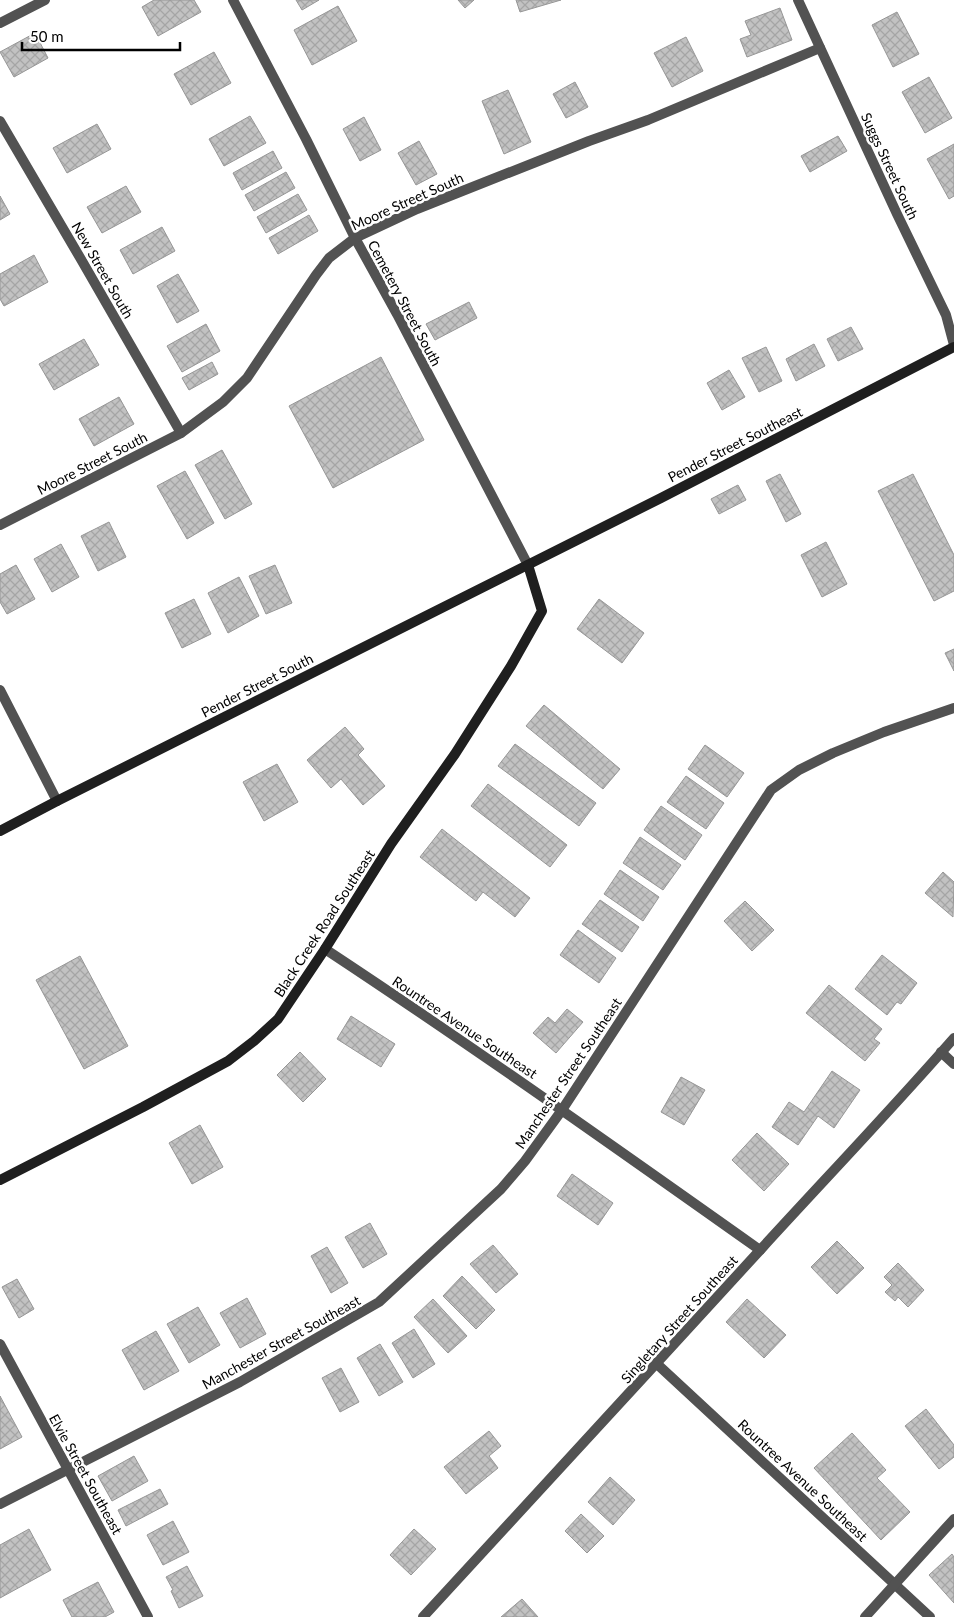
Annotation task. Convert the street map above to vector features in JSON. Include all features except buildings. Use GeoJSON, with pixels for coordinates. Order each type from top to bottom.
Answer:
{"type":"FeatureCollection","features":[{"type":"Feature","properties":{"kind":"street"},"geometry":{"type":"LineString","coordinates":[[0,23],[44,0]]}},
{"type":"Feature","properties":{"kind":"street","name":"Cemetery Street South"},"geometry":{"type":"LineString","coordinates":[[233,0],[306,139],[355,238],[528,564]]}},
{"type":"Feature","properties":{"kind":"street","name":"Suggs Street South"},"geometry":{"type":"LineString","coordinates":[[798,0],[946,315],[954,346]]}},
{"type":"Feature","properties":{"kind":"street","name":"Moore Street South"},"geometry":{"type":"LineString","coordinates":[[0,525],[180,433],[223,402],[247,378],[316,274],[329,258],[355,238],[417,209],[589,140],[648,120],[820,48]]}},
{"type":"Feature","properties":{"kind":"street","name":"New Street South"},"geometry":{"type":"LineString","coordinates":[[0,121],[180,433]]}},
{"type":"Feature","properties":{"kind":"street","name":"Pender Street Southeast"},"geometry":{"type":"LineString","coordinates":[[528,564],[954,346]]}},
{"type":"Feature","properties":{"kind":"street","name":"Pender Street South"},"geometry":{"type":"LineString","coordinates":[[0,831],[528,564]]}},
{"type":"Feature","properties":{"kind":"street","name":"Black Creek Road Southeast"},"geometry":{"type":"LineString","coordinates":[[0,1180],[228,1061],[254,1041],[278,1018],[325,949],[391,844],[455,754],[512,666],[542,611],[528,564]]}},
{"type":"Feature","properties":{"kind":"street"},"geometry":{"type":"LineString","coordinates":[[0,690],[57,801]]}},
{"type":"Feature","properties":{"kind":"street","name":"Manchester Street Southeast"},"geometry":{"type":"LineString","coordinates":[[0,1504],[240,1382],[379,1302],[500,1189],[524,1161],[562,1110],[771,790],[799,770],[833,753],[884,732],[954,708]]}},
{"type":"Feature","properties":{"kind":"street","name":"Rountree Avenue Southeast"},"geometry":{"type":"LineString","coordinates":[[325,949],[562,1110],[760,1250]]}},
{"type":"Feature","properties":{"kind":"street","name":"Singletary Street Southeast"},"geometry":{"type":"LineString","coordinates":[[423,1617],[954,1038]]}},
{"type":"Feature","properties":{"kind":"street"},"geometry":{"type":"LineString","coordinates":[[941,1052],[954,1064]]}},
{"type":"Feature","properties":{"kind":"street","name":"Elvie Street Southeast"},"geometry":{"type":"LineString","coordinates":[[0,1344],[148,1617]]}},
{"type":"Feature","properties":{"kind":"street","name":"Rountree Avenue Southeast"},"geometry":{"type":"LineString","coordinates":[[657,1364],[930,1617]]}},
{"type":"Feature","properties":{"kind":"street"},"geometry":{"type":"LineString","coordinates":[[866,1617],[954,1519]]}}]}
